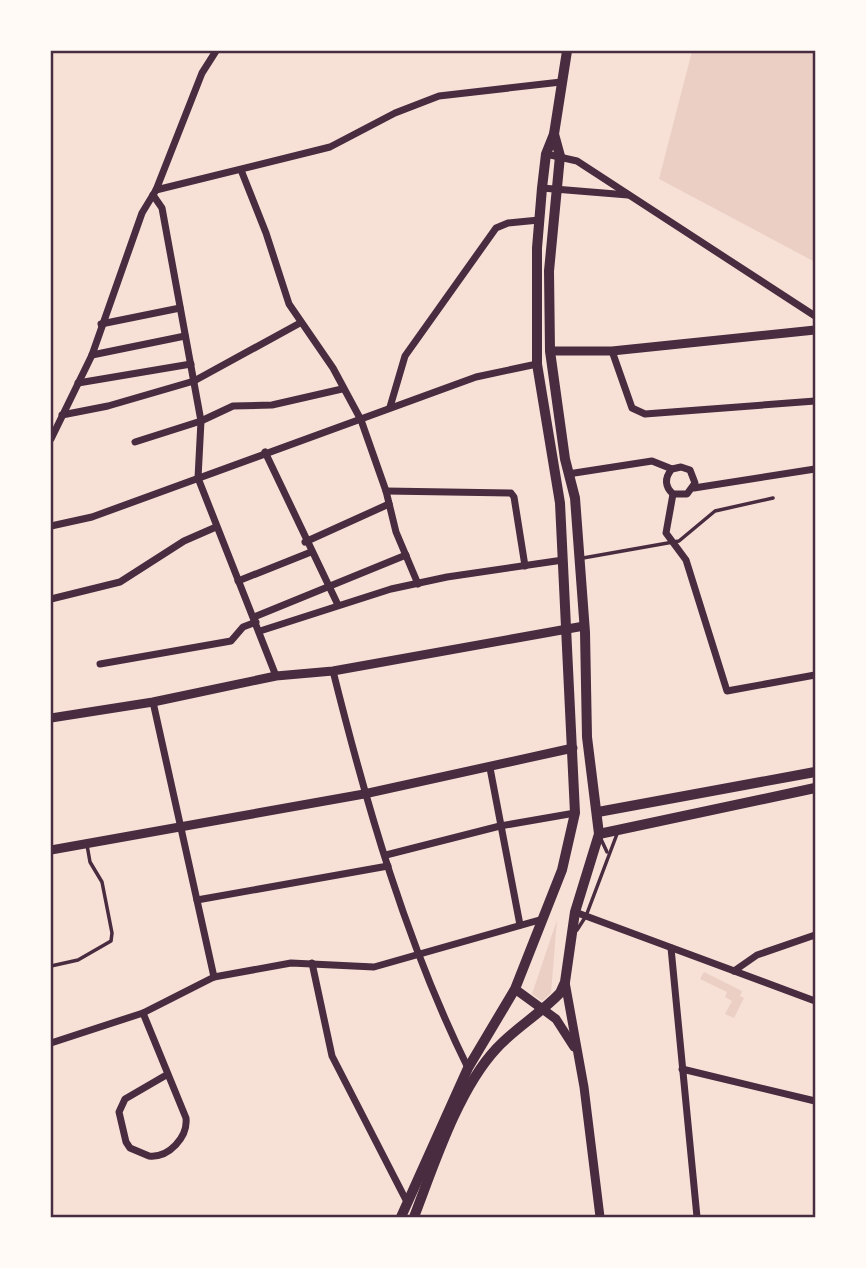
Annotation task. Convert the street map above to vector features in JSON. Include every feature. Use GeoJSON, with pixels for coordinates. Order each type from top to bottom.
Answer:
{"type":"FeatureCollection","features":[{"type":"Feature","properties":{"kind":"main road"},"geometry":{"type":"LineString","coordinates":[[401,1217],[468,1068],[515,989],[562,870],[575,813],[560,503],[537,364],[542,188],[546,154],[554,134],[567,51]]}},
{"type":"Feature","properties":{"kind":"main road"},"geometry":{"type":"LineString","coordinates":[[414,1217],[461,1107],[487,1059],[503,1041],[560,993],[565,982],[568,943],[581,914],[599,834],[587,737],[585,640],[575,498],[568,474],[550,351],[549,271],[560,156],[554,134]]}},
{"type":"Feature","properties":{"kind":"main road"},"geometry":{"type":"LineString","coordinates":[[567,642],[585,640]]}},
{"type":"Feature","properties":{"kind":"main road"},"geometry":{"type":"LineString","coordinates":[[598,813],[815,772]]}},
{"type":"Feature","properties":{"kind":"main road"},"geometry":{"type":"LineString","coordinates":[[599,834],[815,788]]}},
{"type":"Feature","properties":{"kind":"street"},"geometry":{"type":"LineString","coordinates":[[51,439],[92,355],[142,213],[154,193],[202,73],[216,51]]}},
{"type":"Feature","properties":{"kind":"street"},"geometry":{"type":"LineString","coordinates":[[154,193],[330,147],[395,113],[439,96],[561,82]]}},
{"type":"Feature","properties":{"kind":"street"},"geometry":{"type":"LineString","coordinates":[[546,154],[577,161],[815,316]]}},
{"type":"Feature","properties":{"kind":"street"},"geometry":{"type":"LineString","coordinates":[[241,170],[289,304],[333,369],[360,420],[418,584]]}},
{"type":"Feature","properties":{"kind":"street"},"geometry":{"type":"LineString","coordinates":[[542,188],[632,196]]}},
{"type":"Feature","properties":{"kind":"street"},"geometry":{"type":"LineString","coordinates":[[154,193],[162,208],[201,421],[198,478],[276,676]]}},
{"type":"Feature","properties":{"kind":"street"},"geometry":{"type":"LineString","coordinates":[[390,407],[405,356],[496,228],[508,223],[539,220]]}},
{"type":"Feature","properties":{"kind":"street"},"geometry":{"type":"LineString","coordinates":[[101,324],[180,308]]}},
{"type":"Feature","properties":{"kind":"street"},"geometry":{"type":"LineString","coordinates":[[62,415],[108,406],[194,381],[300,323]]}},
{"type":"Feature","properties":{"kind":"street"},"geometry":{"type":"LineString","coordinates":[[550,351],[612,352],[815,330]]}},
{"type":"Feature","properties":{"kind":"street"},"geometry":{"type":"LineString","coordinates":[[92,355],[185,336]]}},
{"type":"Feature","properties":{"kind":"street"},"geometry":{"type":"LineString","coordinates":[[612,352],[629,401],[638,412],[815,401]]}},
{"type":"Feature","properties":{"kind":"street"},"geometry":{"type":"LineString","coordinates":[[78,383],[191,364]]}},
{"type":"Feature","properties":{"kind":"street"},"geometry":{"type":"LineString","coordinates":[[51,526],[92,517],[476,377],[537,364]]}},
{"type":"Feature","properties":{"kind":"street"},"geometry":{"type":"LineString","coordinates":[[135,442],[201,421],[233,406],[272,405],[342,388]]}},
{"type":"Feature","properties":{"kind":"street"},"geometry":{"type":"LineString","coordinates":[[265,453],[305,542],[338,605]]}},
{"type":"Feature","properties":{"kind":"street"},"geometry":{"type":"LineString","coordinates":[[568,474],[652,461],[672,469],[681,467],[690,470],[695,478],[694,488]]}},
{"type":"Feature","properties":{"kind":"street"},"geometry":{"type":"LineString","coordinates":[[672,469],[666,483],[673,494],[666,533],[686,560],[727,691],[815,675]]}},
{"type":"Feature","properties":{"kind":"street"},"geometry":{"type":"LineString","coordinates":[[673,494],[683,496],[694,488],[815,469]]}},
{"type":"Feature","properties":{"kind":"street"},"geometry":{"type":"LineString","coordinates":[[386,491],[510,493],[514,497],[525,566]]}},
{"type":"Feature","properties":{"kind":"street"},"geometry":{"type":"LineString","coordinates":[[305,542],[389,504]]}},
{"type":"Feature","properties":{"kind":"street"},"geometry":{"type":"LineString","coordinates":[[51,599],[120,582],[184,541],[216,527]]}},
{"type":"Feature","properties":{"kind":"street"},"geometry":{"type":"LineString","coordinates":[[238,581],[310,552]]}},
{"type":"Feature","properties":{"kind":"street"},"geometry":{"type":"LineString","coordinates":[[100,664],[231,641],[243,627],[255,619],[328,584],[406,555]]}},
{"type":"Feature","properties":{"kind":"street"},"geometry":{"type":"LineString","coordinates":[[260,631],[338,605],[418,584],[563,560]]}},
{"type":"Feature","properties":{"kind":"street"},"geometry":{"type":"LineString","coordinates":[[51,718],[153,702],[276,676],[334,670],[565,627],[584,626]]}},
{"type":"Feature","properties":{"kind":"street"},"geometry":{"type":"LineString","coordinates":[[334,670],[364,794],[386,855],[416,955],[468,1068]]}},
{"type":"Feature","properties":{"kind":"street"},"geometry":{"type":"LineString","coordinates":[[153,702],[167,755],[179,825],[214,977]]}},
{"type":"Feature","properties":{"kind":"street"},"geometry":{"type":"LineString","coordinates":[[51,850],[364,794],[573,748]]}},
{"type":"Feature","properties":{"kind":"street"},"geometry":{"type":"LineString","coordinates":[[491,768],[520,925]]}},
{"type":"Feature","properties":{"kind":"street"},"geometry":{"type":"LineString","coordinates":[[386,855],[500,826],[575,813]]}},
{"type":"Feature","properties":{"kind":"street"},"geometry":{"type":"LineString","coordinates":[[197,900],[388,866]]}},
{"type":"Feature","properties":{"kind":"street"},"geometry":{"type":"LineString","coordinates":[[581,914],[815,1001]]}},
{"type":"Feature","properties":{"kind":"street"},"geometry":{"type":"LineString","coordinates":[[51,1042],[143,1013],[214,977],[291,963],[374,967],[544,919]]}},
{"type":"Feature","properties":{"kind":"street"},"geometry":{"type":"LineString","coordinates":[[734,971],[757,955],[815,935]]}},
{"type":"Feature","properties":{"kind":"street"},"geometry":{"type":"LineString","coordinates":[[671,948],[696,1217]]}},
{"type":"Feature","properties":{"kind":"street"},"geometry":{"type":"LineString","coordinates":[[312,963],[332,1056],[407,1202]]}},
{"type":"Feature","properties":{"kind":"street"},"geometry":{"type":"LineString","coordinates":[[565,982],[580,1066],[600,1217]]}},
{"type":"Feature","properties":{"kind":"street"},"geometry":{"type":"LineString","coordinates":[[515,989],[544,1009],[566,1031],[580,1066]]}},
{"type":"Feature","properties":{"kind":"street"},"geometry":{"type":"LineString","coordinates":[[143,1013],[168,1074],[187,1126],[170,1150],[156,1157],[149,1156],[130,1148],[119,1112],[125,1099],[168,1074]]}},
{"type":"Feature","properties":{"kind":"street"},"geometry":{"type":"LineString","coordinates":[[682,1069],[815,1101]]}},
{"type":"Feature","properties":{"kind":"lane"},"geometry":{"type":"LineString","coordinates":[[580,559],[673,542],[687,536],[715,511],[773,498]]}},
{"type":"Feature","properties":{"kind":"lane"},"geometry":{"type":"LineString","coordinates":[[581,914],[622,827]]}},
{"type":"Feature","properties":{"kind":"lane"},"geometry":{"type":"LineString","coordinates":[[599,834],[608,854]]}},
{"type":"Feature","properties":{"kind":"lane"},"geometry":{"type":"LineString","coordinates":[[51,966],[78,960],[111,941],[112,933],[102,882],[90,862],[87,843]]}},
{"type":"Feature","properties":{"kind":"shaded area"},"geometry":{"type":"Polygon","coordinates":[[[692,51],[815,51],[815,262],[659,179],[692,51]]]}},
{"type":"Feature","properties":{"kind":"shaded area"},"geometry":{"type":"Polygon","coordinates":[[[557,920],[551,993],[542,1001],[532,994],[557,920]]]}},
{"type":"Feature","properties":{"kind":"shaded area"},"geometry":{"type":"Polygon","coordinates":[[[704,972],[742,991],[740,996],[744,998],[734,1018],[725,1014],[732,1001],[725,997],[727,992],[700,979],[704,972]]]}}]}
